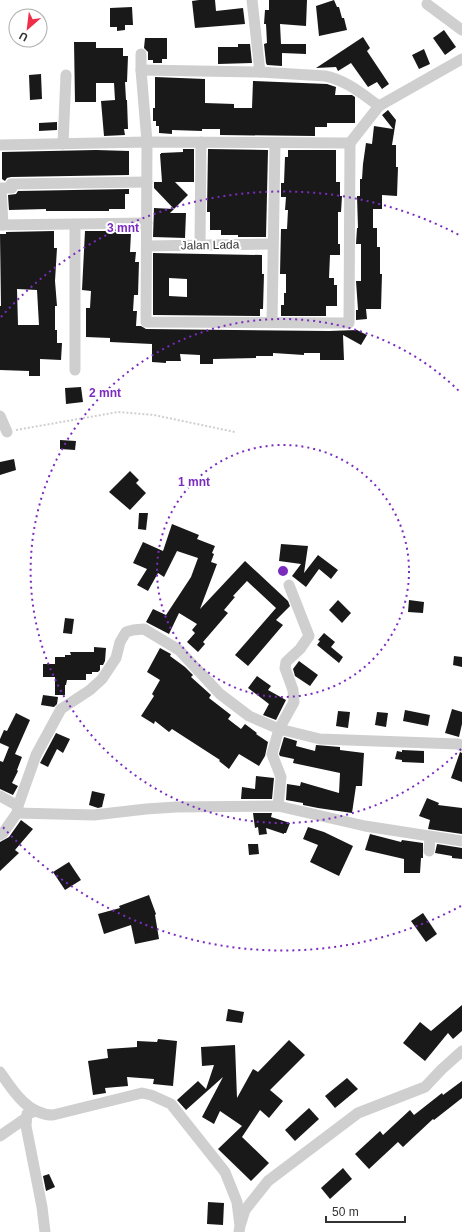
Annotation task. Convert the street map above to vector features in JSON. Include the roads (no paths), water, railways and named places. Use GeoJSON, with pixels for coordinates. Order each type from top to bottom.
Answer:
{"type":"FeatureCollection","features":[{"type":"Feature","properties":{"kind":"street"},"geometry":{"type":"LineString","coordinates":[[252,0],[260,72]]}},
{"type":"Feature","properties":{"kind":"street"},"geometry":{"type":"LineString","coordinates":[[427,4],[462,30]]}},
{"type":"Feature","properties":{"kind":"street"},"geometry":{"type":"LineString","coordinates":[[141,54],[147,142],[146,322],[349,323],[350,143],[379,106],[462,59]]}},
{"type":"Feature","properties":{"kind":"street"},"geometry":{"type":"LineString","coordinates":[[141,70],[260,72],[326,76],[344,82],[379,106]]}},
{"type":"Feature","properties":{"kind":"street"},"geometry":{"type":"LineString","coordinates":[[63,144],[66,75]]}},
{"type":"Feature","properties":{"kind":"street"},"geometry":{"type":"LineString","coordinates":[[0,145],[147,142],[350,143]]}},
{"type":"Feature","properties":{"kind":"street"},"geometry":{"type":"LineString","coordinates":[[200,245],[201,142]]}},
{"type":"Feature","properties":{"kind":"street"},"geometry":{"type":"LineString","coordinates":[[272,322],[275,142]]}},
{"type":"Feature","properties":{"kind":"street"},"geometry":{"type":"LineString","coordinates":[[147,182],[11,184],[12,188],[1,188],[1,225],[147,223]]}},
{"type":"Feature","properties":{"kind":"street"},"geometry":{"type":"LineString","coordinates":[[75,225],[75,370]]}},
{"type":"Feature","properties":{"kind":"street","name":"Jalan Lada"},"geometry":{"type":"LineString","coordinates":[[147,246],[273,244]]}},
{"type":"Feature","properties":{"kind":"street"},"geometry":{"type":"LineString","coordinates":[[0,416],[7,432]]}},
{"type":"Feature","properties":{"kind":"street"},"geometry":{"type":"LineString","coordinates":[[278,806],[281,777],[272,754],[279,729],[294,702],[293,690],[285,668],[286,662],[300,649],[309,636],[289,585]]}},
{"type":"Feature","properties":{"kind":"street"},"geometry":{"type":"LineString","coordinates":[[0,835],[3,833],[17,809],[36,755],[61,709],[90,690],[102,679],[116,658],[120,642],[126,632],[133,630],[144,629],[179,650],[220,694],[249,716],[279,729],[320,739],[462,746]]}},
{"type":"Feature","properties":{"kind":"street"},"geometry":{"type":"LineString","coordinates":[[0,796],[17,809],[94,815],[146,808],[278,806],[365,826],[462,841]]}},
{"type":"Feature","properties":{"kind":"street"},"geometry":{"type":"LineString","coordinates":[[429,851],[430,837]]}},
{"type":"Feature","properties":{"kind":"street"},"geometry":{"type":"LineString","coordinates":[[239,1229],[245,1210],[268,1181],[358,1113],[425,1087],[442,1068],[462,1052]]}},
{"type":"Feature","properties":{"kind":"street"},"geometry":{"type":"LineString","coordinates":[[0,1072],[14,1093],[24,1103],[44,1115],[54,1115],[142,1093],[151,1095],[171,1104],[225,1172],[237,1202],[239,1229]]}},
{"type":"Feature","properties":{"kind":"street"},"geometry":{"type":"LineString","coordinates":[[0,1136],[26,1118],[27,1114],[36,1111]]}},
{"type":"Feature","properties":{"kind":"street"},"geometry":{"type":"LineString","coordinates":[[26,1118],[26,1126],[42,1207],[45,1232]]}}]}
